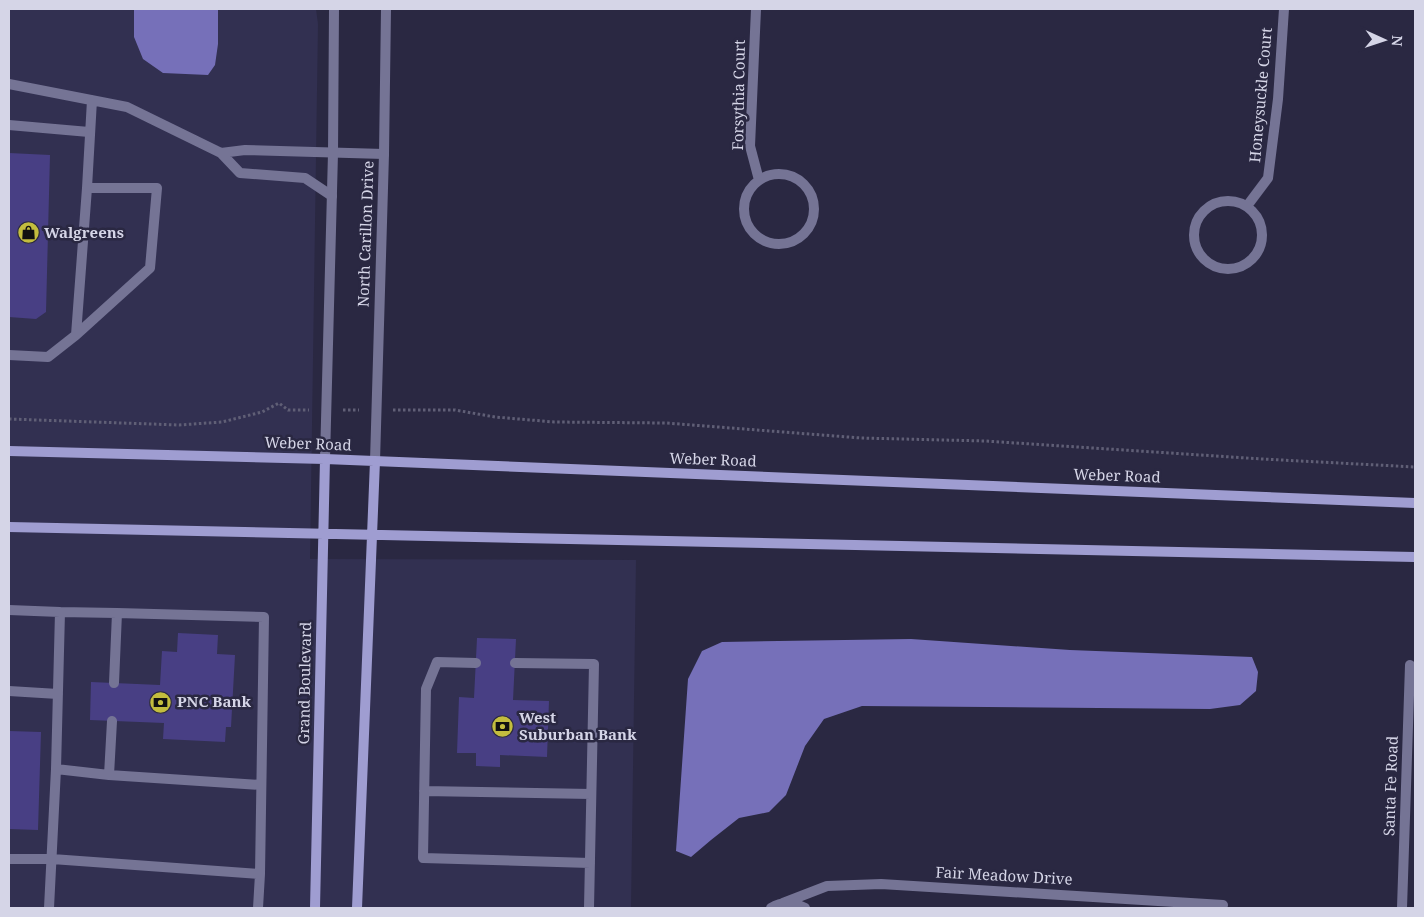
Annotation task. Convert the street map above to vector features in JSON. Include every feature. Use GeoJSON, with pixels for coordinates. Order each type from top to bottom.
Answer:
{"type":"FeatureCollection","features":[{"type":"Feature","properties":{"kind":"main road","name":"Weber Road"},"geometry":{"type":"LineString","coordinates":[[9,452],[325,459],[1415,503]]}},
{"type":"Feature","properties":{"kind":"main road","name":"Grand Boulevard"},"geometry":{"type":"LineString","coordinates":[[315,908],[325,459]]}},
{"type":"Feature","properties":{"kind":"main road"},"geometry":{"type":"LineString","coordinates":[[357,908],[375,461]]}},
{"type":"Feature","properties":{"kind":"main road"},"geometry":{"type":"LineString","coordinates":[[9,527],[1415,557]]}},
{"type":"Feature","properties":{"kind":"street"},"geometry":{"type":"LineString","coordinates":[[325,459],[333,153],[334,9]]}},
{"type":"Feature","properties":{"kind":"street","name":"North Carillon Drive"},"geometry":{"type":"LineString","coordinates":[[375,461],[384,154],[386,9]]}},
{"type":"Feature","properties":{"kind":"street","name":"Forsythia Court"},"geometry":{"type":"LineString","coordinates":[[756,9],[750,146],[759,180]]}},
{"type":"Feature","properties":{"kind":"street","name":"Honeysuckle Court"},"geometry":{"type":"LineString","coordinates":[[1247,206],[1268,178],[1278,100],[1284,9]]}},
{"type":"Feature","properties":{"kind":"street"},"geometry":{"type":"LineString","coordinates":[[9,84],[127,107],[222,154],[240,173],[305,178],[332,196]]}},
{"type":"Feature","properties":{"kind":"street"},"geometry":{"type":"LineString","coordinates":[[76,335],[92,100]]}},
{"type":"Feature","properties":{"kind":"street"},"geometry":{"type":"LineString","coordinates":[[9,125],[89,132]]}},
{"type":"Feature","properties":{"kind":"street"},"geometry":{"type":"LineString","coordinates":[[222,154],[245,150],[384,154]]}},
{"type":"Feature","properties":{"kind":"street"},"geometry":{"type":"LineString","coordinates":[[772,174],[785,174],[799,179],[809,189],[814,202],[814,216],[809,229],[799,239],[786,244],[772,245],[760,239],[750,230],[744,217],[744,203],[749,190],[759,180],[772,174]]}},
{"type":"Feature","properties":{"kind":"street"},"geometry":{"type":"LineString","coordinates":[[9,355],[48,357],[76,335],[150,268],[157,188],[87,188]]}},
{"type":"Feature","properties":{"kind":"street"},"geometry":{"type":"LineString","coordinates":[[1220,201],[1234,201],[1247,206],[1256,216],[1262,228],[1262,241],[1257,254],[1248,264],[1235,269],[1222,269],[1209,264],[1200,255],[1194,242],[1194,229],[1199,216],[1208,206],[1220,201]]}},
{"type":"Feature","properties":{"kind":"street"},"geometry":{"type":"LineString","coordinates":[[9,610],[264,617],[258,908]]}},
{"type":"Feature","properties":{"kind":"street"},"geometry":{"type":"LineString","coordinates":[[50,908],[60,612]]}},
{"type":"Feature","properties":{"kind":"street"},"geometry":{"type":"LineString","coordinates":[[114,683],[117,613]]}},
{"type":"Feature","properties":{"kind":"street"},"geometry":{"type":"LineString","coordinates":[[476,663],[437,662],[426,689],[423,858],[590,862]]}},
{"type":"Feature","properties":{"kind":"street"},"geometry":{"type":"LineString","coordinates":[[515,663],[594,664],[589,908]]}},
{"type":"Feature","properties":{"kind":"street","name":"Santa Fe Road"},"geometry":{"type":"LineString","coordinates":[[1402,908],[1411,742],[1410,665]]}},
{"type":"Feature","properties":{"kind":"street"},"geometry":{"type":"LineString","coordinates":[[9,691],[58,694]]}},
{"type":"Feature","properties":{"kind":"street"},"geometry":{"type":"LineString","coordinates":[[109,775],[112,721]]}},
{"type":"Feature","properties":{"kind":"street"},"geometry":{"type":"LineString","coordinates":[[56,769],[109,775],[262,785]]}},
{"type":"Feature","properties":{"kind":"street"},"geometry":{"type":"LineString","coordinates":[[424,790],[591,794]]}},
{"type":"Feature","properties":{"kind":"street"},"geometry":{"type":"LineString","coordinates":[[9,859],[52,859],[260,874]]}},
{"type":"Feature","properties":{"kind":"street","name":"Fair Meadow Drive"},"geometry":{"type":"LineString","coordinates":[[771,908],[828,886],[881,884],[1223,904],[1222,908]]}},
{"type":"Feature","properties":{"kind":"street"},"geometry":{"type":"LineString","coordinates":[[782,903],[799,905],[805,908]]}},
{"type":"Feature","properties":{"kind":"path"},"geometry":{"type":"LineString","coordinates":[[9,420],[179,425],[222,422],[262,412],[278,402],[288,410],[301,410]]}},
{"type":"Feature","properties":{"kind":"path"},"geometry":{"type":"LineString","coordinates":[[327,410],[376,410]]}},
{"type":"Feature","properties":{"kind":"path"},"geometry":{"type":"LineString","coordinates":[[407,410],[455,410],[495,417],[554,422],[666,423],[862,438],[985,441],[1415,467]]}},
{"type":"Feature","properties":{"kind":"shaded area"},"geometry":{"type":"Polygon","coordinates":[[[9,9],[316,9],[318,24],[310,559],[636,560],[631,908],[9,908],[9,9]]]}},
{"type":"Feature","properties":{"kind":"shaded area"},"geometry":{"type":"Polygon","coordinates":[[[134,9],[218,9],[218,44],[215,65],[208,75],[163,73],[143,59],[134,37],[134,9]]]}},
{"type":"Feature","properties":{"kind":"shaded area"},"geometry":{"type":"Polygon","coordinates":[[[911,639],[1070,650],[1252,657],[1258,672],[1256,691],[1240,705],[1210,709],[862,706],[824,719],[805,746],[786,795],[769,812],[739,818],[691,857],[676,851],[688,679],[702,651],[722,642],[911,639]]]}},
{"type":"Feature","properties":{"kind":"building","name":"Walgreens"},"geometry":{"type":"Polygon","coordinates":[[[9,153],[50,155],[46,312],[36,319],[9,317],[9,153]]]}},
{"type":"Feature","properties":{"kind":"building","name":"PNC Bank"},"geometry":{"type":"Polygon","coordinates":[[[178,633],[218,635],[217,654],[235,655],[231,727],[226,727],[225,742],[163,739],[164,723],[90,720],[91,682],[160,685],[162,651],[177,652],[178,633]]]}},
{"type":"Feature","properties":{"kind":"building","name":"West Suburban Bank"},"geometry":{"type":"Polygon","coordinates":[[[477,638],[516,639],[513,700],[549,701],[547,757],[500,755],[500,767],[476,766],[476,753],[457,753],[459,697],[474,698],[477,638]]]}},
{"type":"Feature","properties":{"kind":"building"},"geometry":{"type":"Polygon","coordinates":[[[9,731],[41,732],[38,830],[9,829],[9,731]]]}},
{"type":"Feature","properties":{"kind":"place","name":"Walgreens"},"geometry":{"type":"Point","coordinates":[28,233]}},
{"type":"Feature","properties":{"kind":"place","name":"PNC Bank"},"geometry":{"type":"Point","coordinates":[161,702]}},
{"type":"Feature","properties":{"kind":"place","name":"West Suburban Bank"},"geometry":{"type":"Point","coordinates":[503,727]}}]}
